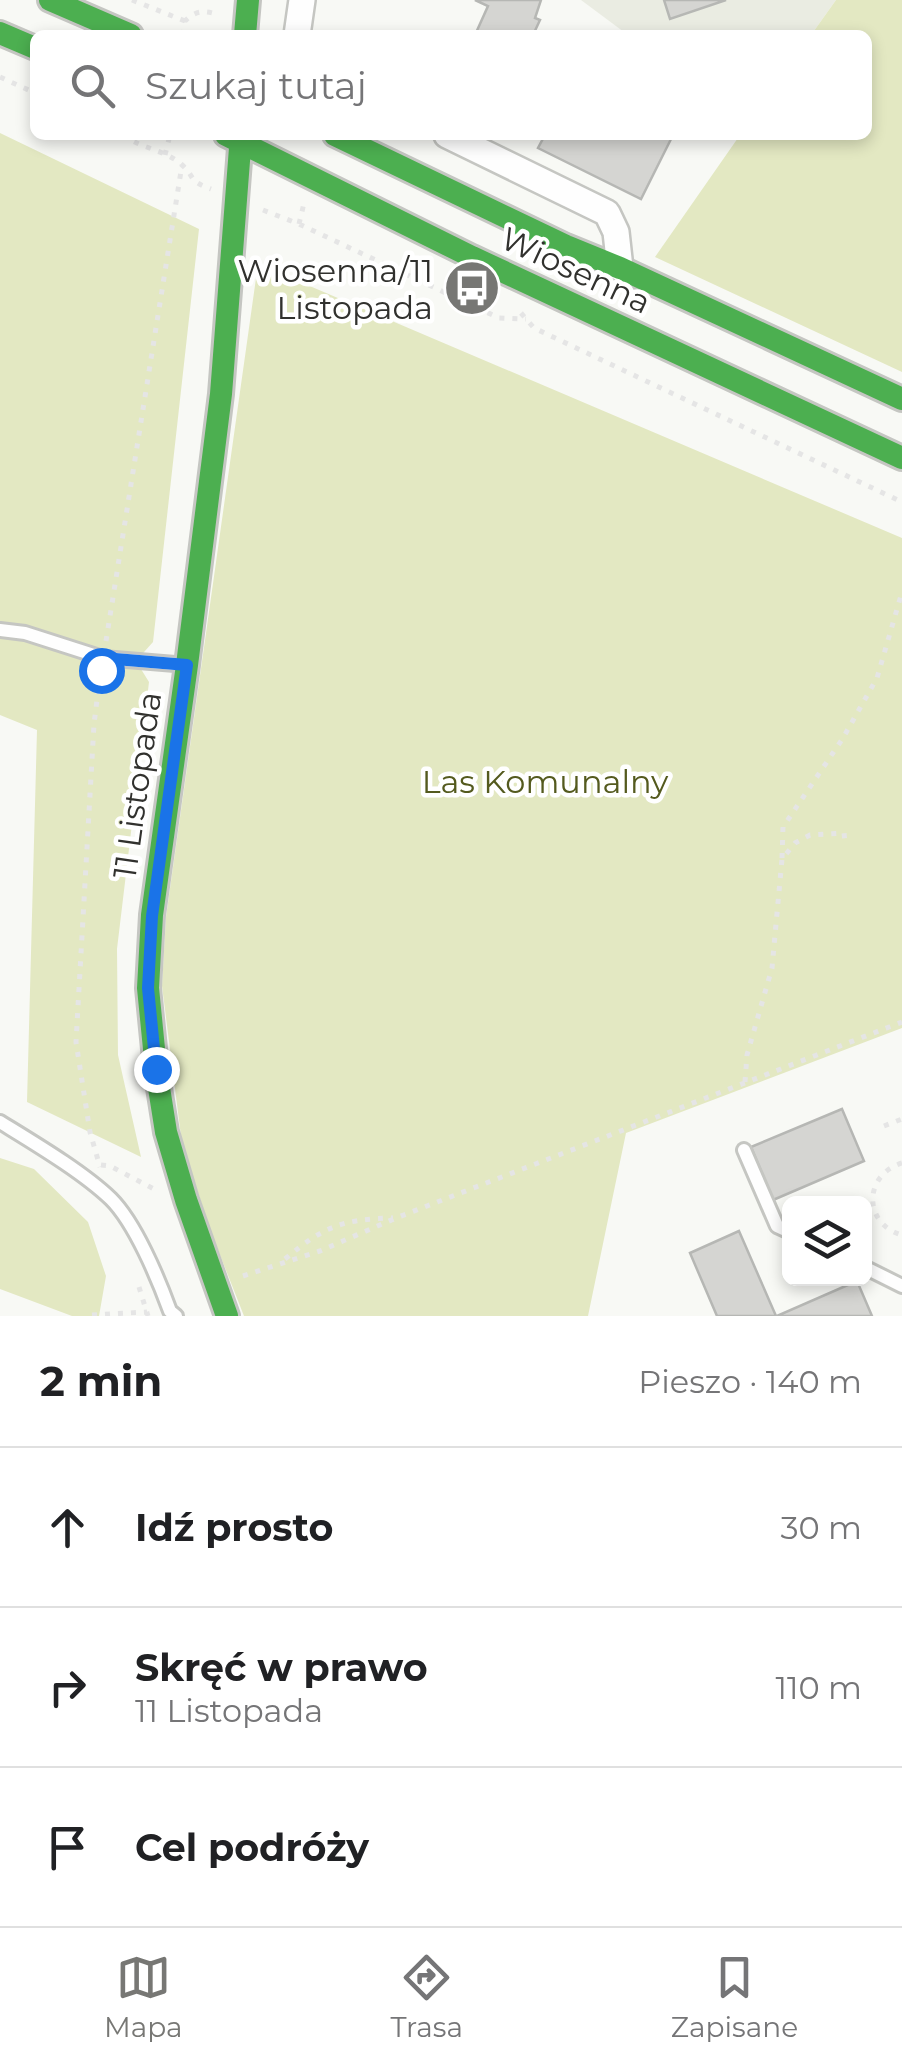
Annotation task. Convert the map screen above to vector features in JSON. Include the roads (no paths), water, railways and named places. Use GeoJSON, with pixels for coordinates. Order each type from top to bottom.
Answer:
{"type":"FeatureCollection","features":[{"type":"Feature","properties":{"kind":"main road"},"geometry":{"type":"LineString","coordinates":[[50,0],[119,30]]}},
{"type":"Feature","properties":{"kind":"main road"},"geometry":{"type":"LineString","coordinates":[[245,30],[248,0]]}},
{"type":"Feature","properties":{"kind":"main road"},"geometry":{"type":"LineString","coordinates":[[0,32],[30,46]]}},
{"type":"Feature","properties":{"kind":"main road","name":"11 Listopada"},"geometry":{"type":"LineString","coordinates":[[227,1316],[166,1132],[148,988],[152,916],[221,394],[236,140]]}},
{"type":"Feature","properties":{"kind":"main road","name":"Wiosenna"},"geometry":{"type":"LineString","coordinates":[[242,140],[472,257],[902,458]]}},
{"type":"Feature","properties":{"kind":"main road","name":"Wiosenna"},"geometry":{"type":"LineString","coordinates":[[345,140],[566,246],[902,399]]}},
{"type":"Feature","properties":{"kind":"main road"},"geometry":{"type":"LineString","coordinates":[[472,257],[462,248],[464,225],[475,212],[488,208]]}},
{"type":"Feature","properties":{"kind":"street"},"geometry":{"type":"LineString","coordinates":[[299,30],[302,0]]}},
{"type":"Feature","properties":{"kind":"street"},"geometry":{"type":"LineString","coordinates":[[457,140],[607,214],[616,232],[620,268]]}},
{"type":"Feature","properties":{"kind":"lane"},"geometry":{"type":"LineString","coordinates":[[0,630],[25,633],[103,658],[187,665]]}},
{"type":"Feature","properties":{"kind":"lane"},"geometry":{"type":"LineString","coordinates":[[0,1122],[110,1199],[128,1220],[173,1313]]}},
{"type":"Feature","properties":{"kind":"lane"},"geometry":{"type":"LineString","coordinates":[[744,1150],[777,1226],[782,1228]]}},
{"type":"Feature","properties":{"kind":"lane"},"geometry":{"type":"LineString","coordinates":[[872,1272],[902,1286]]}},
{"type":"Feature","properties":{"kind":"place","name":"Wiosenna/11 Listopada"},"geometry":{"type":"Point","coordinates":[472,288]}},
{"type":"Feature","properties":{"kind":"park label","name":"Las Komunalny"},"geometry":{"type":"Point","coordinates":[545,781]}}]}
